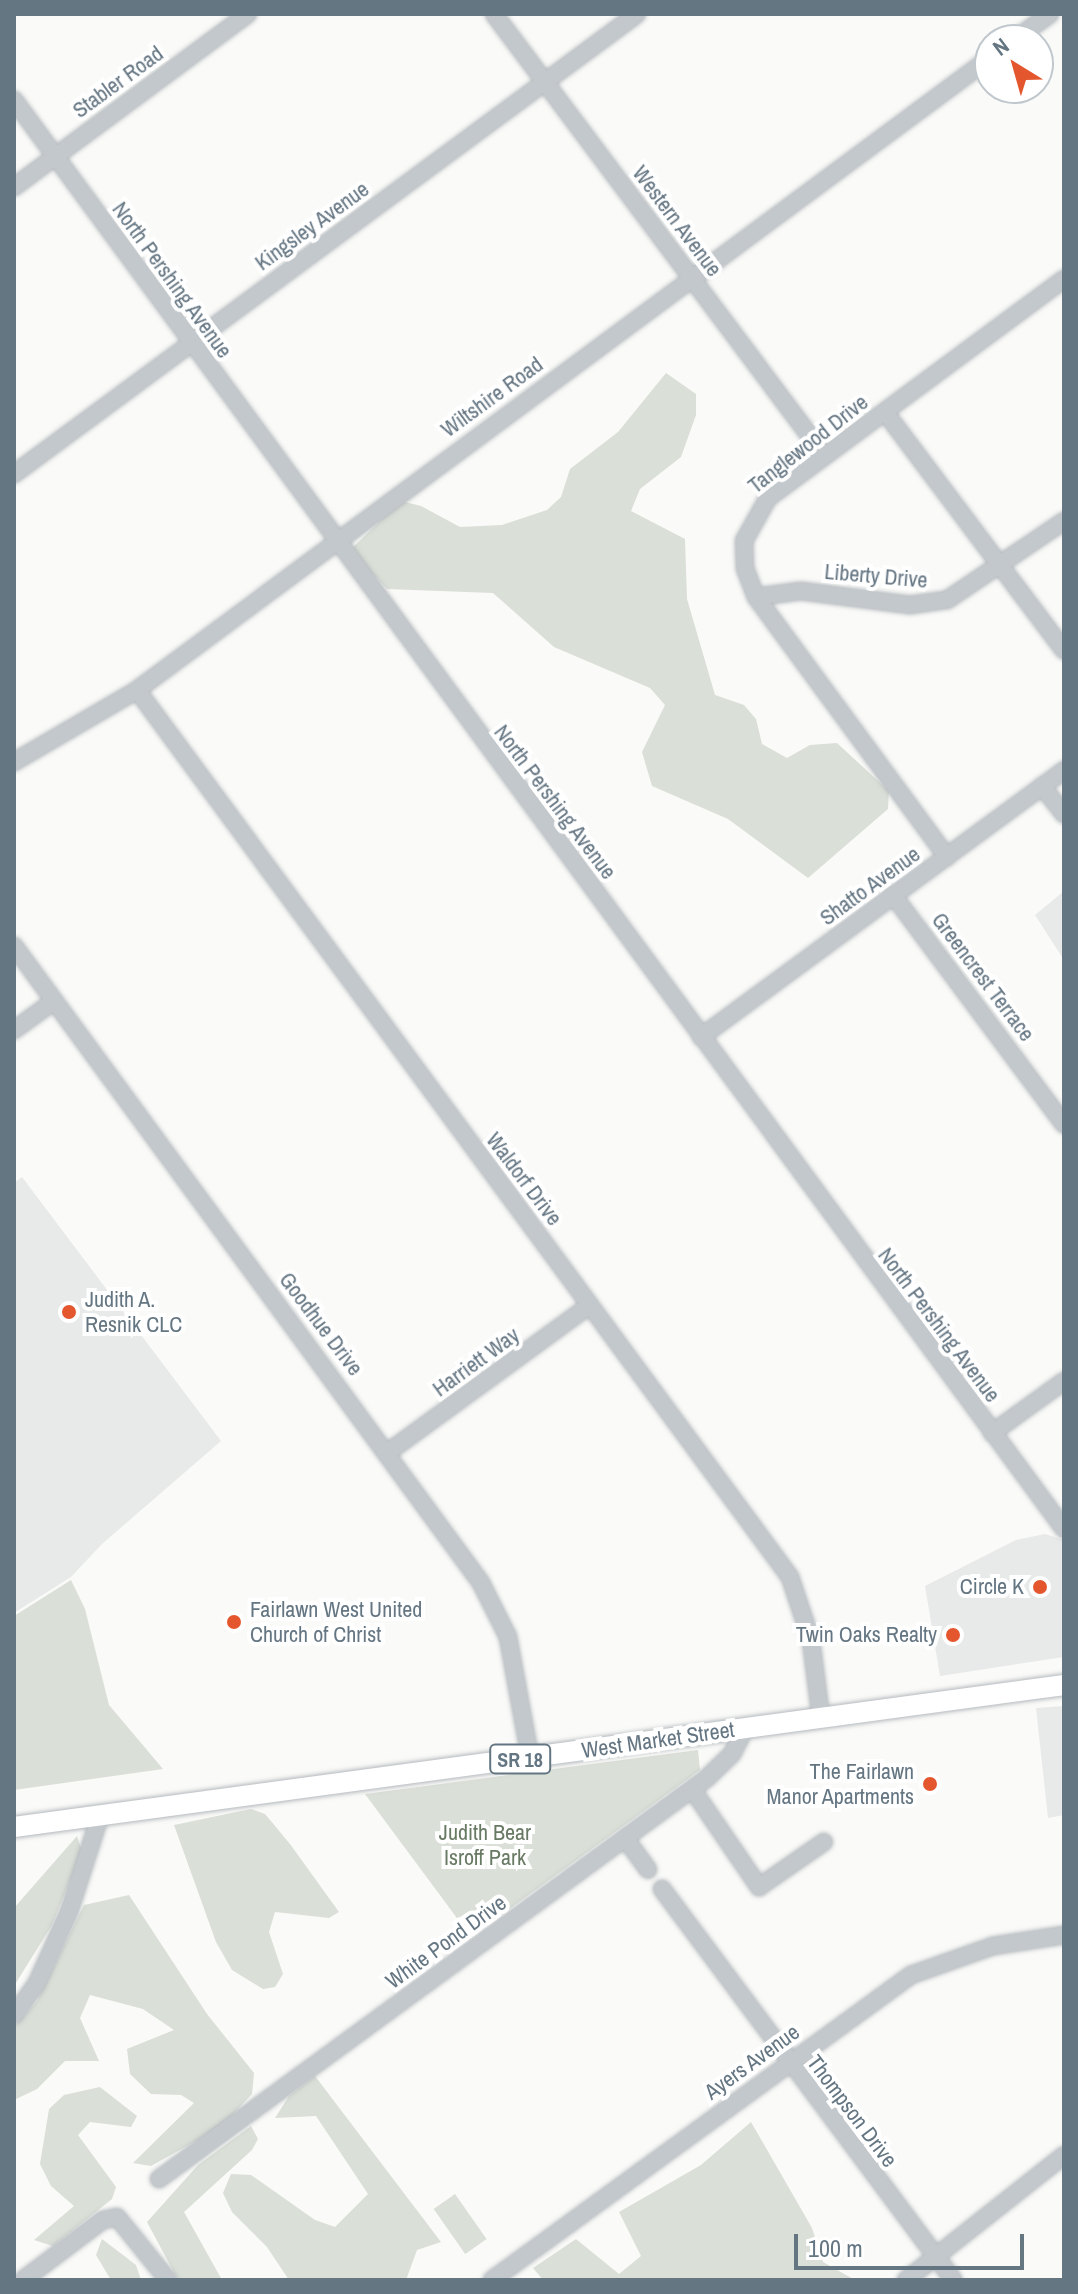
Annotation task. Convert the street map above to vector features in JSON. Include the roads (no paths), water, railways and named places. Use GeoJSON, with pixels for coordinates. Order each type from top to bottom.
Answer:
{"type":"FeatureCollection","features":[{"type":"Feature","properties":{"kind":"main road","name":"West Market Street"},"geometry":{"type":"LineString","coordinates":[[14,1827],[1064,1685]]}},
{"type":"Feature","properties":{"kind":"street","name":"Stabler Road"},"geometry":{"type":"LineString","coordinates":[[14,187],[248,14]]}},
{"type":"Feature","properties":{"kind":"street","name":"Western Avenue"},"geometry":{"type":"LineString","coordinates":[[494,14],[824,455]]}},
{"type":"Feature","properties":{"kind":"street","name":"Kingsley Avenue"},"geometry":{"type":"LineString","coordinates":[[14,474],[637,14]]}},
{"type":"Feature","properties":{"kind":"street","name":"Wiltshire Road"},"geometry":{"type":"LineString","coordinates":[[14,762],[137,690],[974,70]]}},
{"type":"Feature","properties":{"kind":"street","name":"North Pershing Avenue"},"geometry":{"type":"LineString","coordinates":[[14,100],[1064,1529]]}},
{"type":"Feature","properties":{"kind":"street","name":"Tanglewood Drive"},"geometry":{"type":"LineString","coordinates":[[947,857],[756,597],[745,568],[749,525],[768,498],[1064,279]]}},
{"type":"Feature","properties":{"kind":"street"},"geometry":{"type":"LineString","coordinates":[[885,412],[1064,650]]}},
{"type":"Feature","properties":{"kind":"street","name":"Liberty Drive"},"geometry":{"type":"LineString","coordinates":[[756,597],[801,591],[934,603],[958,596],[1064,521]]}},
{"type":"Feature","properties":{"kind":"street","name":"Waldorf Drive"},"geometry":{"type":"LineString","coordinates":[[137,690],[790,1577],[808,1625],[821,1718]]}},
{"type":"Feature","properties":{"kind":"street","name":"Shatto Avenue"},"geometry":{"type":"LineString","coordinates":[[701,1037],[1064,770]]}},
{"type":"Feature","properties":{"kind":"street"},"geometry":{"type":"LineString","coordinates":[[1042,786],[1064,814]]}},
{"type":"Feature","properties":{"kind":"street","name":"Greencrest Terrace"},"geometry":{"type":"LineString","coordinates":[[893,895],[1064,1124]]}},
{"type":"Feature","properties":{"kind":"street","name":"Goodhue Drive"},"geometry":{"type":"LineString","coordinates":[[14,946],[387,1453],[499,1614],[513,1656],[530,1757]]}},
{"type":"Feature","properties":{"kind":"street"},"geometry":{"type":"LineString","coordinates":[[14,1030],[54,1001]]}},
{"type":"Feature","properties":{"kind":"street","name":"Harriett Way"},"geometry":{"type":"LineString","coordinates":[[387,1453],[590,1305]]}},
{"type":"Feature","properties":{"kind":"street"},"geometry":{"type":"LineString","coordinates":[[992,1433],[1064,1381]]}},
{"type":"Feature","properties":{"kind":"street","name":"White Pond Drive"},"geometry":{"type":"LineString","coordinates":[[159,2179],[692,1789],[732,1754],[745,1728]]}},
{"type":"Feature","properties":{"kind":"street"},"geometry":{"type":"LineString","coordinates":[[692,1789],[759,1887],[824,1842]]}},
{"type":"Feature","properties":{"kind":"street"},"geometry":{"type":"LineString","coordinates":[[14,2015],[36,1985],[69,1912],[100,1816]]}},
{"type":"Feature","properties":{"kind":"street"},"geometry":{"type":"LineString","coordinates":[[625,1838],[648,1870]]}},
{"type":"Feature","properties":{"kind":"street","name":"Thompson Drive"},"geometry":{"type":"LineString","coordinates":[[662,1889],[953,2280]]}},
{"type":"Feature","properties":{"kind":"street","name":"Ayers Avenue"},"geometry":{"type":"LineString","coordinates":[[492,2280],[890,1987],[932,1964],[993,1946],[1064,1935]]}},
{"type":"Feature","properties":{"kind":"street"},"geometry":{"type":"LineString","coordinates":[[906,2280],[1064,2155]]}},
{"type":"Feature","properties":{"kind":"street"},"geometry":{"type":"LineString","coordinates":[[23,2280],[111,2217],[125,2222],[168,2280]]}},
{"type":"Feature","properties":{"kind":"place","name":"Judith A. Resnik CLC"},"geometry":{"type":"Point","coordinates":[69,1312]}},
{"type":"Feature","properties":{"kind":"place","name":"Circle K"},"geometry":{"type":"Point","coordinates":[1040,1587]}},
{"type":"Feature","properties":{"kind":"place","name":"Fairlawn West United Church of Christ"},"geometry":{"type":"Point","coordinates":[234,1622]}},
{"type":"Feature","properties":{"kind":"place","name":"Twin Oaks Realty"},"geometry":{"type":"Point","coordinates":[953,1635]}},
{"type":"Feature","properties":{"kind":"place","name":"The Fairlawn Manor Apartments"},"geometry":{"type":"Point","coordinates":[930,1784]}},
{"type":"Feature","properties":{"kind":"park label","name":"Judith Bear Isroff Park"},"geometry":{"type":"Point","coordinates":[485,1844]}}]}
